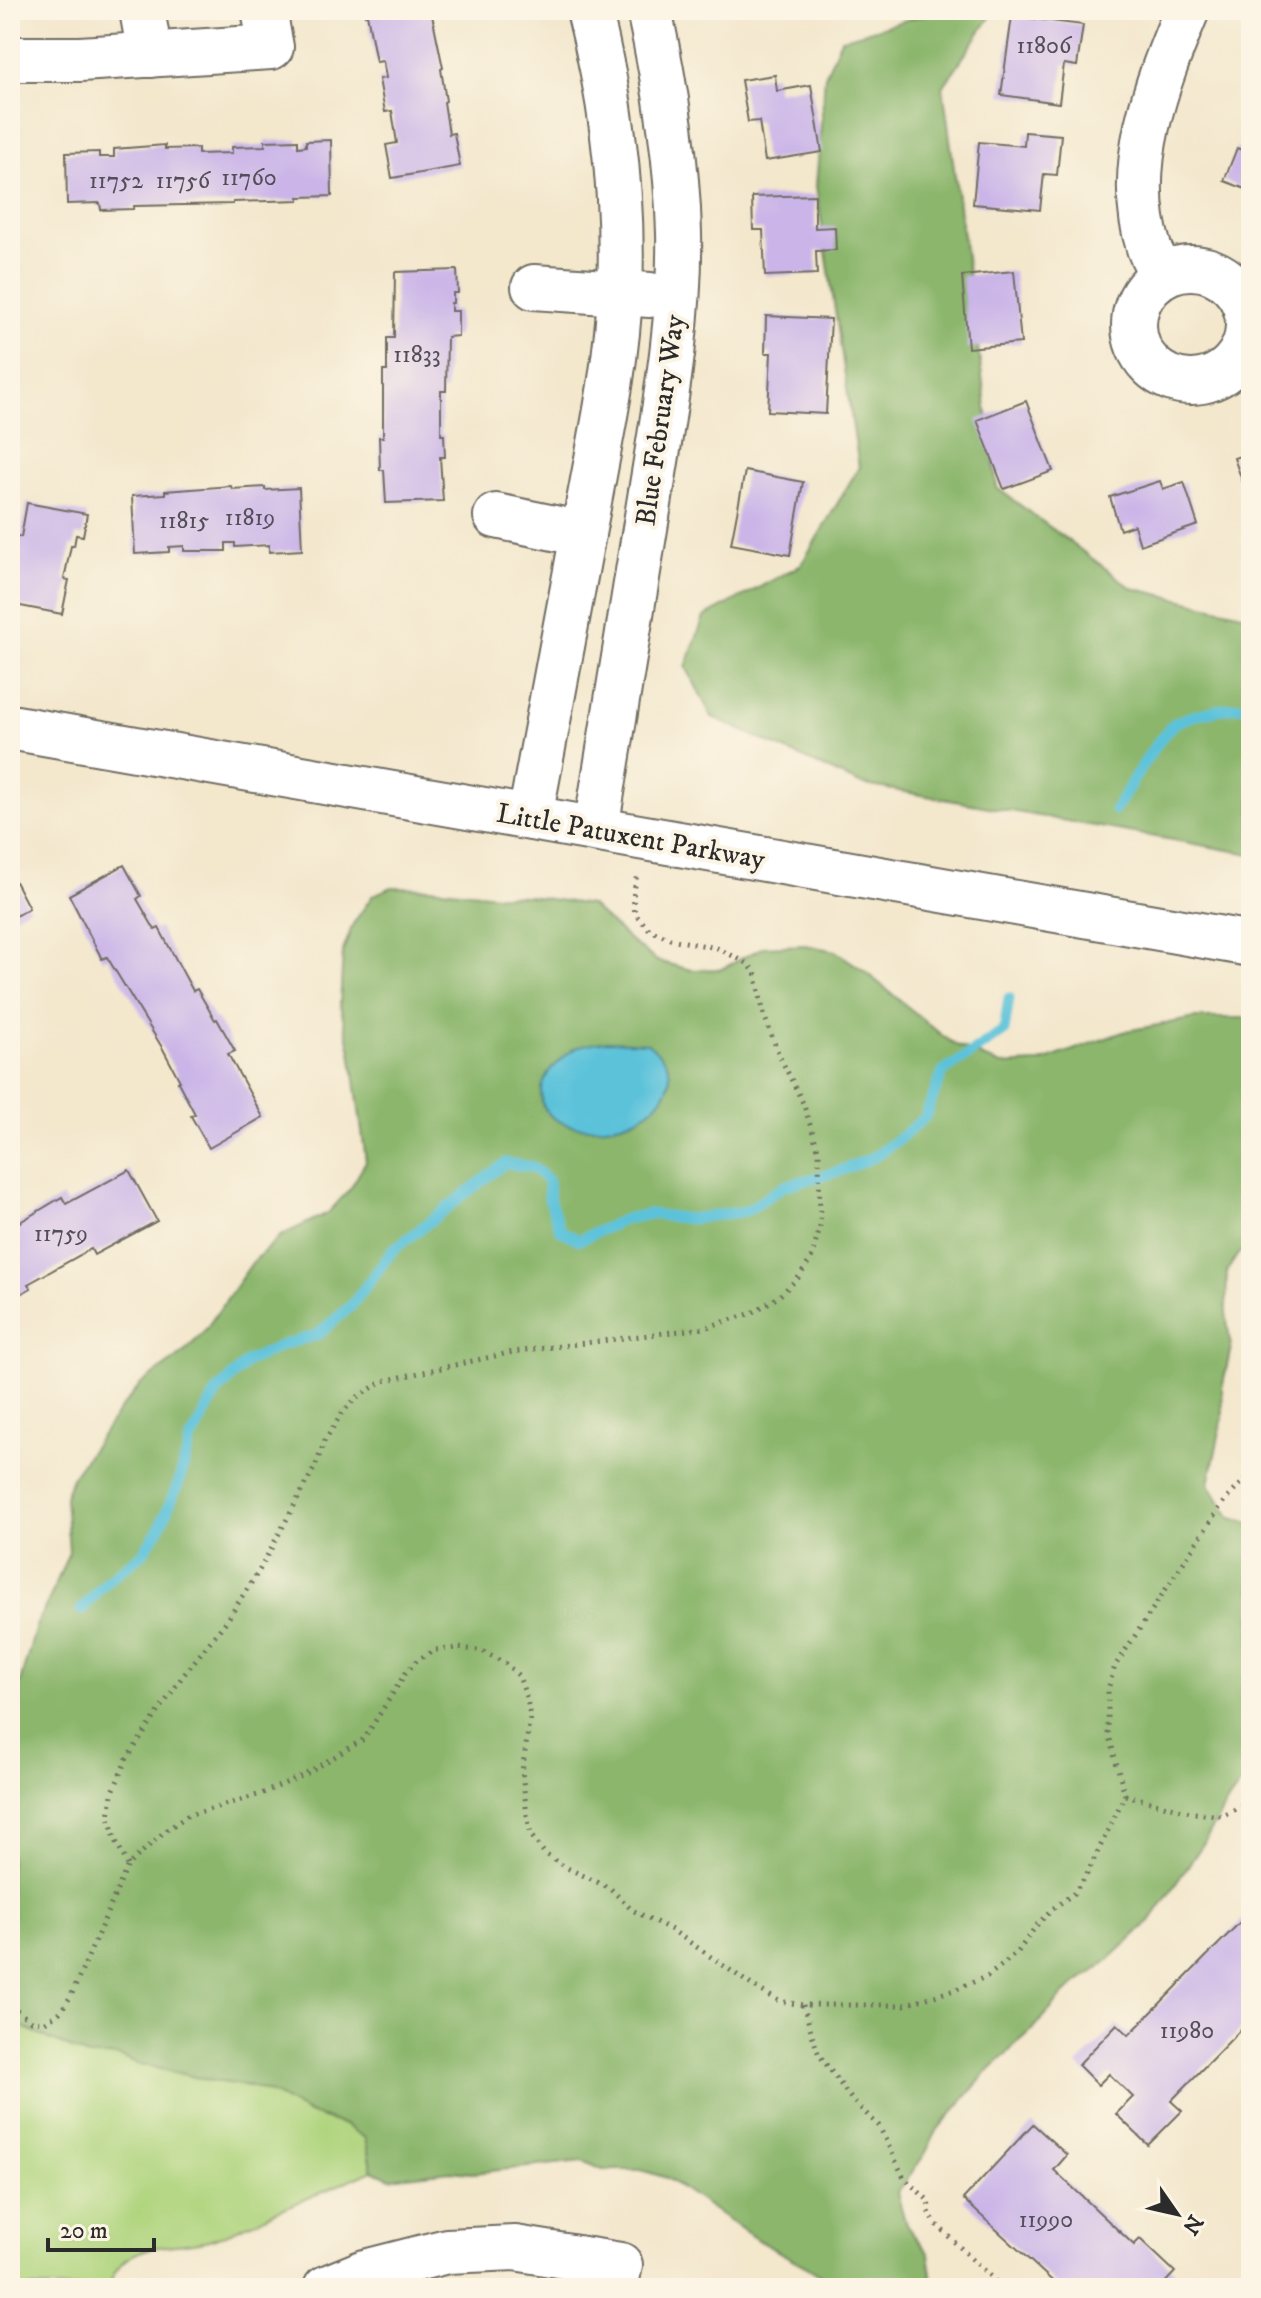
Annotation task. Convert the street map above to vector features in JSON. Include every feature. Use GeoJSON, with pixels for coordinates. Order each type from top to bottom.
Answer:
{"type":"FeatureCollection","features":[{"type":"Feature","properties":{"kind":"street"},"geometry":{"type":"LineString","coordinates":[[142,10],[150,55]]}},
{"type":"Feature","properties":{"kind":"street"},"geometry":{"type":"LineString","coordinates":[[10,59],[80,59],[271,47],[264,10]]}},
{"type":"Feature","properties":{"kind":"street","name":"Blue February Way"},"geometry":{"type":"LineString","coordinates":[[530,817],[612,368],[620,293],[620,232],[608,98],[589,10]]}},
{"type":"Feature","properties":{"kind":"street","name":"Blue February Way"},"geometry":{"type":"LineString","coordinates":[[596,829],[668,380],[676,298],[679,234],[674,166],[667,97],[649,10]]}},
{"type":"Feature","properties":{"kind":"street"},"geometry":{"type":"LineString","coordinates":[[1163,275],[1149,248],[1146,234],[1141,205],[1140,166],[1158,88],[1187,10]]}},
{"type":"Feature","properties":{"kind":"street"},"geometry":{"type":"LineString","coordinates":[[1196,267],[1214,272],[1232,283],[1243,299],[1249,325],[1248,348],[1232,365],[1213,378],[1192,383],[1173,379],[1154,368],[1141,352],[1135,333],[1138,302],[1148,287],[1163,275],[1196,267]]}},
{"type":"Feature","properties":{"kind":"street"},"geometry":{"type":"LineString","coordinates":[[534,287],[676,298]]}},
{"type":"Feature","properties":{"kind":"street"},"geometry":{"type":"LineString","coordinates":[[496,516],[583,534]]}},
{"type":"Feature","properties":{"kind":"street","name":"Little Patuxent Parkway"},"geometry":{"type":"LineString","coordinates":[[10,727],[1251,944]]}},
{"type":"Feature","properties":{"kind":"street"},"geometry":{"type":"LineString","coordinates":[[326,2288],[365,2272],[447,2251],[515,2248],[620,2265],[615,2288]]}},
{"type":"Feature","properties":{"kind":"path"},"geometry":{"type":"LineString","coordinates":[[128,1865],[115,1839],[109,1817],[112,1794],[126,1760],[182,1677],[228,1619],[260,1569],[316,1465],[325,1440],[356,1398],[383,1381],[513,1352],[704,1328],[752,1313],[778,1297],[798,1278],[811,1259],[820,1228],[819,1152],[803,1103],[779,1055],[764,1015],[755,972],[747,963],[717,948],[660,935],[650,930],[635,914],[633,897],[643,838]]}},
{"type":"Feature","properties":{"kind":"path"},"geometry":{"type":"LineString","coordinates":[[10,2006],[31,2021],[45,2022],[60,2012],[71,1996],[128,1865],[164,1832],[187,1816],[261,1794],[304,1775],[364,1739],[417,1660],[435,1650],[456,1648],[480,1650],[505,1663],[519,1676],[530,1718],[522,1772],[527,1815],[531,1835],[545,1854],[610,1888],[632,1910],[672,1930],[753,1986],[779,2001],[803,2005],[904,2005],[988,1976],[1017,1953],[1036,1926],[1073,1894],[1086,1876],[1125,1795],[1108,1732],[1108,1689],[1115,1666],[1224,1501],[1251,1474]]}},
{"type":"Feature","properties":{"kind":"path"},"geometry":{"type":"LineString","coordinates":[[1125,1795],[1194,1813],[1222,1816],[1251,1801]]}},
{"type":"Feature","properties":{"kind":"path"},"geometry":{"type":"LineString","coordinates":[[803,2005],[818,2053],[852,2100],[879,2126],[904,2178],[929,2201],[928,2211],[935,2223],[1002,2288]]}},
{"type":"Feature","properties":{"kind":"green space"},"geometry":{"type":"Polygon","coordinates":[[[940,10],[995,10],[943,87],[997,488],[1132,588],[1251,616],[1251,854],[860,784],[712,717],[686,667],[704,617],[801,565],[859,467],[816,186],[825,76],[841,39],[940,10]]]}},
{"type":"Feature","properties":{"kind":"green space"},"geometry":{"type":"Polygon","coordinates":[[[392,887],[530,896],[590,905],[657,961],[691,970],[722,969],[763,947],[806,945],[835,951],[862,969],[944,1037],[1001,1065],[1037,1063],[1126,1031],[1196,1018],[1251,1018],[1251,1243],[1238,1254],[1227,1271],[1226,1313],[1231,1347],[1222,1389],[1223,1416],[1209,1484],[1231,1518],[1251,1523],[1251,1770],[1150,1921],[1105,1963],[1068,1990],[1033,2029],[988,2071],[938,2129],[925,2154],[897,2193],[906,2225],[929,2254],[934,2288],[840,2288],[759,2241],[667,2178],[641,2170],[603,2170],[583,2161],[390,2178],[372,2170],[365,2138],[345,2125],[306,2112],[276,2095],[251,2086],[212,2081],[119,2056],[88,2056],[10,2019],[10,1846],[15,1791],[12,1754],[19,1721],[19,1686],[36,1626],[69,1552],[65,1497],[72,1477],[141,1384],[181,1355],[203,1333],[252,1263],[280,1236],[328,1213],[351,1188],[366,1161],[351,1051],[340,1005],[343,951],[353,924],[373,895],[392,887]]]}},
{"type":"Feature","properties":{"kind":"green space"},"geometry":{"type":"Polygon","coordinates":[[[10,2019],[88,2056],[119,2056],[212,2081],[251,2086],[276,2095],[306,2112],[345,2125],[365,2138],[372,2170],[220,2236],[138,2253],[121,2264],[108,2288],[10,2288],[10,2019]]]}},
{"type":"Feature","properties":{"kind":"water"},"geometry":{"type":"Polygon","coordinates":[[[608,1041],[648,1043],[666,1063],[670,1073],[664,1095],[649,1111],[629,1122],[606,1127],[582,1127],[562,1122],[547,1112],[541,1096],[548,1073],[575,1048],[608,1041]]]}},
{"type":"Feature","properties":{"kind":"building"},"geometry":{"type":"Polygon","coordinates":[[[364,10],[431,10],[443,68],[449,134],[454,133],[460,166],[392,178],[386,145],[397,143],[392,111],[385,112],[379,79],[386,78],[383,61],[376,62],[364,10]]]}},
{"type":"Feature","properties":{"kind":"building"},"geometry":{"type":"Polygon","coordinates":[[[1012,16],[1083,25],[1077,66],[1064,64],[1059,103],[1001,95],[1012,16]]]}},
{"type":"Feature","properties":{"kind":"building"},"geometry":{"type":"Polygon","coordinates":[[[775,75],[777,91],[811,85],[822,152],[765,161],[759,121],[748,122],[741,80],[775,75]]]}},
{"type":"Feature","properties":{"kind":"building"},"geometry":{"type":"Polygon","coordinates":[[[1025,132],[1061,135],[1057,175],[1044,174],[1040,210],[973,204],[979,142],[1024,146],[1025,132]]]}},
{"type":"Feature","properties":{"kind":"building"},"geometry":{"type":"Polygon","coordinates":[[[298,140],[298,147],[306,146],[306,141],[331,140],[332,196],[101,210],[100,203],[67,204],[66,153],[99,152],[99,157],[114,157],[114,149],[165,145],[165,149],[198,148],[198,154],[232,153],[232,147],[265,146],[265,141],[298,140]]]}},
{"type":"Feature","properties":{"kind":"building"},"geometry":{"type":"Polygon","coordinates":[[[1251,147],[1251,191],[1224,181],[1237,148],[1249,153],[1251,147]]]}},
{"type":"Feature","properties":{"kind":"building"},"geometry":{"type":"Polygon","coordinates":[[[815,195],[815,228],[835,227],[836,250],[816,251],[817,274],[765,276],[763,230],[753,230],[752,197],[815,195]]]}},
{"type":"Feature","properties":{"kind":"building"},"geometry":{"type":"Polygon","coordinates":[[[457,270],[458,293],[453,293],[451,311],[458,311],[458,336],[447,337],[446,391],[441,391],[441,435],[444,435],[445,457],[440,457],[443,501],[386,503],[384,470],[380,470],[379,437],[383,437],[383,371],[387,371],[387,338],[394,338],[395,272],[457,270]]]}},
{"type":"Feature","properties":{"kind":"building"},"geometry":{"type":"Polygon","coordinates":[[[1014,271],[1021,343],[968,348],[962,276],[1014,271]]]}},
{"type":"Feature","properties":{"kind":"building"},"geometry":{"type":"Polygon","coordinates":[[[766,316],[831,319],[826,414],[768,411],[771,353],[765,353],[766,316]]]}},
{"type":"Feature","properties":{"kind":"building"},"geometry":{"type":"Polygon","coordinates":[[[1026,401],[1053,471],[1004,489],[977,420],[1026,401]]]}},
{"type":"Feature","properties":{"kind":"building"},"geometry":{"type":"Polygon","coordinates":[[[1251,452],[1251,505],[1234,458],[1251,452]]]}},
{"type":"Feature","properties":{"kind":"building"},"geometry":{"type":"Polygon","coordinates":[[[745,471],[803,482],[790,555],[731,544],[745,471]]]}},
{"type":"Feature","properties":{"kind":"building"},"geometry":{"type":"Polygon","coordinates":[[[1160,481],[1163,489],[1184,482],[1198,525],[1140,545],[1134,525],[1120,530],[1110,497],[1160,481]]]}},
{"type":"Feature","properties":{"kind":"building"},"geometry":{"type":"Polygon","coordinates":[[[231,486],[232,489],[265,487],[265,490],[299,488],[302,550],[269,552],[269,545],[235,547],[235,543],[226,543],[226,551],[184,551],[184,546],[169,547],[169,552],[135,554],[132,496],[231,486]]]}},
{"type":"Feature","properties":{"kind":"building"},"geometry":{"type":"Polygon","coordinates":[[[27,503],[87,514],[83,536],[76,535],[74,546],[71,546],[64,579],[69,580],[62,614],[10,604],[15,570],[11,569],[27,503]]]}},
{"type":"Feature","properties":{"kind":"building"},"geometry":{"type":"Polygon","coordinates":[[[124,865],[141,896],[137,899],[155,930],[159,928],[193,991],[197,989],[235,1051],[228,1054],[263,1117],[209,1148],[191,1116],[195,1114],[163,1049],[107,957],[102,959],[69,895],[124,865]]]}},
{"type":"Feature","properties":{"kind":"building"},"geometry":{"type":"Polygon","coordinates":[[[10,872],[29,908],[10,919],[10,872]]]}},
{"type":"Feature","properties":{"kind":"building"},"geometry":{"type":"Polygon","coordinates":[[[129,1170],[157,1221],[94,1255],[91,1249],[28,1284],[31,1288],[10,1300],[10,1228],[62,1197],[66,1204],[129,1170]]]}},
{"type":"Feature","properties":{"kind":"building"},"geometry":{"type":"Polygon","coordinates":[[[1251,1911],[1251,2019],[1171,2101],[1182,2111],[1148,2145],[1116,2114],[1133,2097],[1109,2074],[1098,2085],[1078,2065],[1117,2024],[1129,2035],[1251,1911]]]}},
{"type":"Feature","properties":{"kind":"building"},"geometry":{"type":"Polygon","coordinates":[[[1033,2124],[1067,2155],[1054,2170],[1134,2245],[1140,2239],[1175,2272],[1160,2288],[1060,2288],[963,2199],[1033,2124]]]}},
{"type":"Feature","properties":{"kind":"waterway"},"geometry":{"type":"LineString","coordinates":[[1115,810],[1170,727],[1194,716],[1251,705]]}},
{"type":"Feature","properties":{"kind":"waterway"},"geometry":{"type":"LineString","coordinates":[[81,1610],[108,1580],[143,1553],[160,1527],[179,1482],[190,1441],[217,1392],[248,1361],[282,1345],[317,1335],[351,1306],[393,1250],[505,1163],[533,1167],[548,1181],[549,1198],[560,1230],[579,1240],[625,1219],[650,1214],[690,1219],[746,1211],[784,1186],[843,1170],[874,1157],[904,1135],[925,1117],[943,1072],[1004,1031],[1009,998]]}}]}
